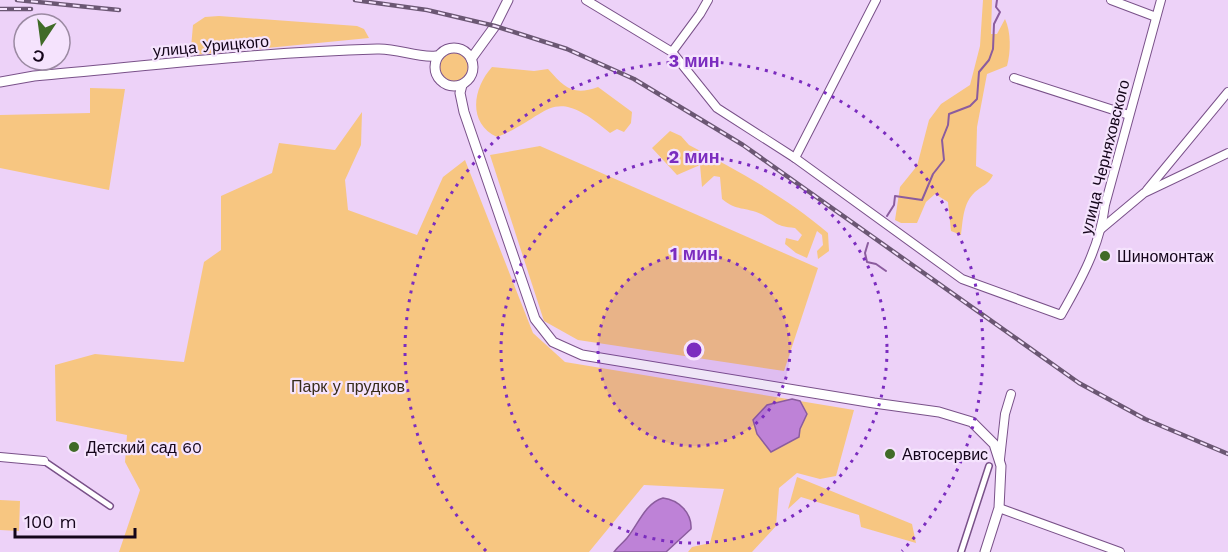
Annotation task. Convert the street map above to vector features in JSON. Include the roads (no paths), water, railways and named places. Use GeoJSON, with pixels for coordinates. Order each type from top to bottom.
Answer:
{"type":"FeatureCollection","features":[{"type":"Feature","properties":{"kind":"street"},"geometry":{"type":"LineString","coordinates":[[459,88],[473,73],[471,54],[508,0]]}},
{"type":"Feature","properties":{"kind":"street"},"geometry":{"type":"LineString","coordinates":[[586,0],[672,52],[717,108],[795,158],[876,0]]}},
{"type":"Feature","properties":{"kind":"street"},"geometry":{"type":"LineString","coordinates":[[672,52],[708,0]]}},
{"type":"Feature","properties":{"kind":"street"},"geometry":{"type":"LineString","coordinates":[[1111,0],[1156,17]]}},
{"type":"Feature","properties":{"kind":"street","name":"улица Черняховского"},"geometry":{"type":"LineString","coordinates":[[795,158],[962,279],[1061,315],[1084,275],[1101,229],[1105,205],[1161,0]]}},
{"type":"Feature","properties":{"kind":"street"},"geometry":{"type":"LineString","coordinates":[[459,88],[440,80],[435,61],[441,51],[454,48],[471,54]]}},
{"type":"Feature","properties":{"kind":"street","name":"улица Урицкого"},"geometry":{"type":"LineString","coordinates":[[0,82],[34,76],[380,49],[401,50],[435,61]]}},
{"type":"Feature","properties":{"kind":"street"},"geometry":{"type":"LineString","coordinates":[[1014,78],[1129,116]]}},
{"type":"Feature","properties":{"kind":"street"},"geometry":{"type":"LineString","coordinates":[[459,88],[472,138],[535,319],[558,346],[582,355],[953,414],[979,427],[994,444],[1000,459]]}},
{"type":"Feature","properties":{"kind":"street"},"geometry":{"type":"LineString","coordinates":[[1101,229],[1144,193],[1228,92]]}},
{"type":"Feature","properties":{"kind":"street"},"geometry":{"type":"LineString","coordinates":[[1144,193],[1228,153]]}},
{"type":"Feature","properties":{"kind":"street"},"geometry":{"type":"LineString","coordinates":[[985,552],[999,508],[1002,475],[1000,459],[1005,414],[1011,394]]}},
{"type":"Feature","properties":{"kind":"street"},"geometry":{"type":"LineString","coordinates":[[0,457],[44,461],[110,506]]}},
{"type":"Feature","properties":{"kind":"street"},"geometry":{"type":"LineString","coordinates":[[961,552],[989,466]]}},
{"type":"Feature","properties":{"kind":"street"},"geometry":{"type":"LineString","coordinates":[[999,508],[1120,552]]}},
{"type":"Feature","properties":{"kind":"waterway"},"geometry":{"type":"LineString","coordinates":[[887,216],[894,205],[895,196],[922,200],[933,174],[944,160],[942,140],[948,125],[949,114],[970,106],[977,99],[979,72],[989,60],[993,49],[994,24],[1000,12],[996,7],[997,0]]}},
{"type":"Feature","properties":{"kind":"waterway"},"geometry":{"type":"LineString","coordinates":[[868,243],[865,253],[867,262],[876,264],[886,271]]}},
{"type":"Feature","properties":{"kind":"railway"},"geometry":{"type":"LineString","coordinates":[[17,0],[119,10]]}},
{"type":"Feature","properties":{"kind":"railway"},"geometry":{"type":"LineString","coordinates":[[355,0],[427,10],[495,26],[567,49],[634,79],[743,145],[1079,383],[1145,419],[1228,454]]}},
{"type":"Feature","properties":{"kind":"railway"},"geometry":{"type":"LineString","coordinates":[[0,9],[31,9]]}},
{"type":"Feature","properties":{"kind":"place","name":"Шиномонтаж"},"geometry":{"type":"Point","coordinates":[1105,256]}},
{"type":"Feature","properties":{"kind":"place","name":"Детский сад 60"},"geometry":{"type":"Point","coordinates":[74,447]}},
{"type":"Feature","properties":{"kind":"place","name":"Автосервис"},"geometry":{"type":"Point","coordinates":[890,454]}},
{"type":"Feature","properties":{"kind":"park label","name":"Парк у прудков"},"geometry":{"type":"Point","coordinates":[348,386]}}]}
